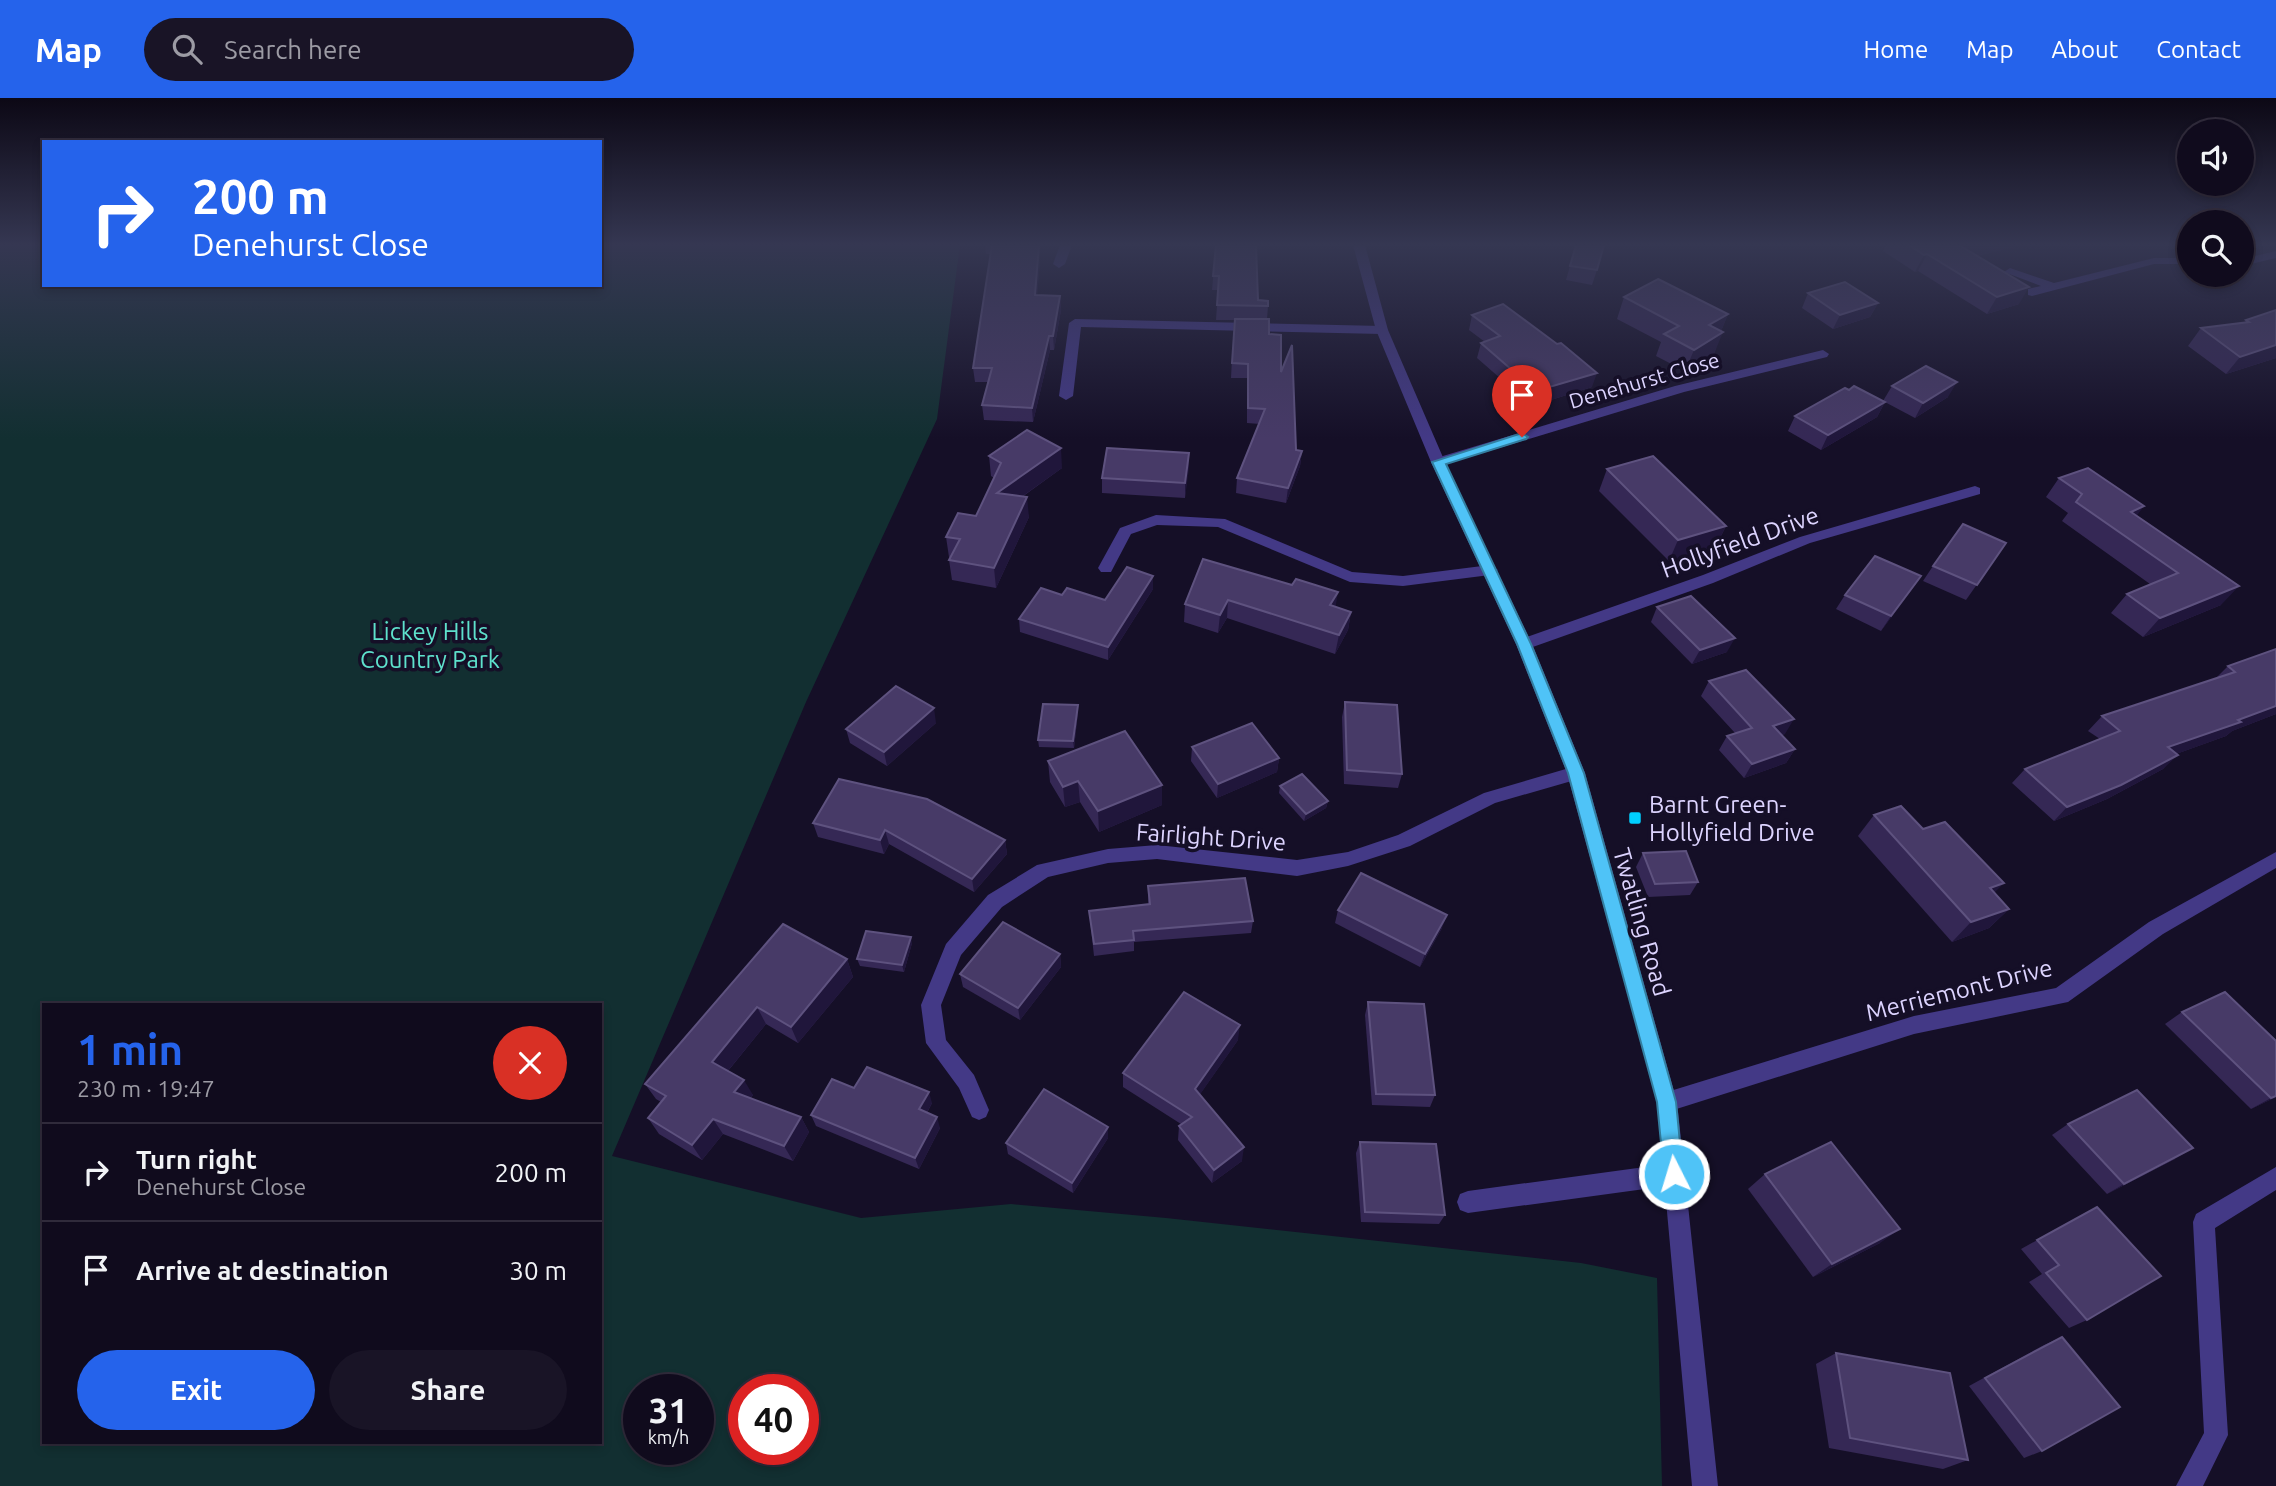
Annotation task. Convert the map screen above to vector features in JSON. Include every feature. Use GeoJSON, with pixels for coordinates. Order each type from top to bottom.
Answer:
{"type":"FeatureCollection","features":[{"type":"Feature","properties":{"kind":"street","name":"Twatling Road"},"geometry":{"type":"LineString","coordinates":[[1377,310],[1382,330],[1438,462],[1524,644],[1576,773],[1667,1102],[1705,1486]]}},
{"type":"Feature","properties":{"kind":"street"},"geometry":{"type":"LineString","coordinates":[[1066,396],[1075,323],[1382,330]]}},
{"type":"Feature","properties":{"kind":"street","name":"Denehurst Close"},"geometry":{"type":"LineString","coordinates":[[1438,462],[1680,389],[1823,354]]}},
{"type":"Feature","properties":{"kind":"street","name":"Hollyfield Drive"},"geometry":{"type":"LineString","coordinates":[[1524,644],[1707,579],[1805,540],[1975,491]]}},
{"type":"Feature","properties":{"kind":"street"},"geometry":{"type":"LineString","coordinates":[[1106,568],[1125,531],[1156,520],[1220,522],[1350,578],[1403,581],[1490,570]]}},
{"type":"Feature","properties":{"kind":"street","name":"Fairlight Drive"},"geometry":{"type":"LineString","coordinates":[[979,1110],[967,1082],[936,1043],[931,1005],[953,950],[995,901],[1042,870],[1108,856],[1157,852],[1297,868],[1348,859],[1404,841],[1490,798],[1576,773]]}},
{"type":"Feature","properties":{"kind":"street","name":"Merriemont Drive"},"geometry":{"type":"LineString","coordinates":[[1667,1102],[1914,1025],[2061,996],[2156,928],[2276,859]]}},
{"type":"Feature","properties":{"kind":"street"},"geometry":{"type":"LineString","coordinates":[[1468,1202],[1674,1174]]}},
{"type":"Feature","properties":{"kind":"street"},"geometry":{"type":"LineString","coordinates":[[2189,1486],[2216,1435],[2204,1222],[2276,1178]]}},
{"type":"Feature","properties":{"kind":"green space","name":"Lickey Hills Country Park"},"geometry":{"type":"Polygon","coordinates":[[[0,310],[951,310],[937,419],[806,702],[612,1156],[861,1218],[1011,1204],[1581,1263],[1657,1278],[1662,1486],[0,1486],[0,310]]]}},
{"type":"Feature","properties":{"kind":"building"},"geometry":{"type":"Polygon","coordinates":[[[982,310],[1058,310],[1053,336],[1049,336],[1032,408],[982,405],[992,368],[973,368],[982,310]]]}},
{"type":"Feature","properties":{"kind":"building"},"geometry":{"type":"Polygon","coordinates":[[[1487,310],[1511,310],[1557,344],[1561,343],[1597,373],[1536,391],[1481,343],[1500,336],[1472,315],[1487,310]]]}},
{"type":"Feature","properties":{"kind":"building"},"geometry":{"type":"Polygon","coordinates":[[[1648,310],[1720,310],[1728,314],[1709,325],[1723,332],[1694,350],[1664,334],[1679,326],[1648,310]]]}},
{"type":"Feature","properties":{"kind":"building"},"geometry":{"type":"Polygon","coordinates":[[[1832,310],[1857,310],[1840,315],[1832,310]]]}},
{"type":"Feature","properties":{"kind":"building"},"geometry":{"type":"Polygon","coordinates":[[[2276,310],[2276,345],[2240,357],[2201,328],[2249,322],[2246,320],[2276,310]]]}},
{"type":"Feature","properties":{"kind":"building"},"geometry":{"type":"Polygon","coordinates":[[[1235,319],[1269,319],[1269,334],[1281,335],[1281,372],[1292,345],[1296,450],[1302,451],[1288,488],[1237,478],[1265,409],[1248,408],[1248,364],[1232,363],[1235,319]]]}},
{"type":"Feature","properties":{"kind":"building"},"geometry":{"type":"Polygon","coordinates":[[[1926,366],[1957,382],[1923,403],[1892,386],[1926,366]]]}},
{"type":"Feature","properties":{"kind":"building"},"geometry":{"type":"Polygon","coordinates":[[[1854,386],[1885,402],[1828,435],[1795,416],[1845,388],[1849,390],[1854,386]]]}},
{"type":"Feature","properties":{"kind":"building"},"geometry":{"type":"Polygon","coordinates":[[[1027,430],[1061,448],[997,493],[1027,497],[994,568],[949,560],[960,539],[946,537],[958,513],[976,516],[1001,463],[989,456],[1027,430]]]}},
{"type":"Feature","properties":{"kind":"building"},"geometry":{"type":"Polygon","coordinates":[[[1107,448],[1189,453],[1185,483],[1102,478],[1107,448]]]}},
{"type":"Feature","properties":{"kind":"building"},"geometry":{"type":"Polygon","coordinates":[[[1653,456],[1726,526],[1678,540],[1607,469],[1653,456]]]}},
{"type":"Feature","properties":{"kind":"building"},"geometry":{"type":"Polygon","coordinates":[[[2088,468],[2144,506],[2131,512],[2239,586],[2160,618],[2127,594],[2178,573],[2076,502],[2082,494],[2059,478],[2088,468]]]}},
{"type":"Feature","properties":{"kind":"building"},"geometry":{"type":"Polygon","coordinates":[[[1963,524],[2006,543],[1977,585],[1933,566],[1963,524]]]}},
{"type":"Feature","properties":{"kind":"building"},"geometry":{"type":"Polygon","coordinates":[[[1875,556],[1921,576],[1891,616],[1845,595],[1875,556]]]}},
{"type":"Feature","properties":{"kind":"building"},"geometry":{"type":"Polygon","coordinates":[[[1203,559],[1292,585],[1296,579],[1338,592],[1330,605],[1351,612],[1339,635],[1228,600],[1220,615],[1185,604],[1203,559]]]}},
{"type":"Feature","properties":{"kind":"building"},"geometry":{"type":"Polygon","coordinates":[[[1127,567],[1153,576],[1108,647],[1019,619],[1041,588],[1062,595],[1067,588],[1105,600],[1127,567]]]}},
{"type":"Feature","properties":{"kind":"building"},"geometry":{"type":"Polygon","coordinates":[[[1691,596],[1735,638],[1700,650],[1657,607],[1691,596]]]}},
{"type":"Feature","properties":{"kind":"building"},"geometry":{"type":"Polygon","coordinates":[[[2276,649],[2276,706],[2238,720],[2241,722],[2168,747],[2178,755],[2121,785],[2067,807],[2025,769],[2120,731],[2102,716],[2235,672],[2228,666],[2276,649]]]}},
{"type":"Feature","properties":{"kind":"building"},"geometry":{"type":"Polygon","coordinates":[[[1746,670],[1794,719],[1773,726],[1795,749],[1752,764],[1727,736],[1752,728],[1709,681],[1746,670]]]}},
{"type":"Feature","properties":{"kind":"building"},"geometry":{"type":"Polygon","coordinates":[[[896,686],[934,708],[884,752],[846,729],[896,686]]]}},
{"type":"Feature","properties":{"kind":"building"},"geometry":{"type":"Polygon","coordinates":[[[1345,702],[1397,705],[1402,774],[1347,770],[1345,702]]]}},
{"type":"Feature","properties":{"kind":"building"},"geometry":{"type":"Polygon","coordinates":[[[1043,704],[1078,705],[1073,741],[1038,740],[1043,704]]]}},
{"type":"Feature","properties":{"kind":"building"},"geometry":{"type":"Polygon","coordinates":[[[1252,723],[1279,758],[1218,784],[1192,747],[1252,723]]]}},
{"type":"Feature","properties":{"kind":"building"},"geometry":{"type":"Polygon","coordinates":[[[1125,731],[1162,785],[1098,811],[1078,781],[1063,787],[1048,761],[1125,731]]]}},
{"type":"Feature","properties":{"kind":"building"},"geometry":{"type":"Polygon","coordinates":[[[1302,774],[1328,801],[1306,814],[1280,786],[1302,774]]]}},
{"type":"Feature","properties":{"kind":"building"},"geometry":{"type":"Polygon","coordinates":[[[839,779],[927,799],[1005,840],[972,879],[885,830],[880,840],[813,823],[839,779]]]}},
{"type":"Feature","properties":{"kind":"building"},"geometry":{"type":"Polygon","coordinates":[[[1901,806],[1923,829],[1945,822],[2004,883],[1990,888],[2009,909],[1971,922],[1874,815],[1901,806]]]}},
{"type":"Feature","properties":{"kind":"building"},"geometry":{"type":"Polygon","coordinates":[[[1686,851],[1698,882],[1655,884],[1643,853],[1686,851]]]}},
{"type":"Feature","properties":{"kind":"building"},"geometry":{"type":"Polygon","coordinates":[[[1361,873],[1447,915],[1425,954],[1338,910],[1361,873]]]}},
{"type":"Feature","properties":{"kind":"building"},"geometry":{"type":"Polygon","coordinates":[[[1245,878],[1253,921],[1133,931],[1134,940],[1094,944],[1089,911],[1150,904],[1148,886],[1245,878]]]}},
{"type":"Feature","properties":{"kind":"building"},"geometry":{"type":"Polygon","coordinates":[[[1003,922],[1060,954],[1018,1008],[960,974],[1003,922]]]}},
{"type":"Feature","properties":{"kind":"building"},"geometry":{"type":"Polygon","coordinates":[[[783,924],[847,959],[791,1027],[757,1007],[712,1062],[744,1080],[734,1092],[801,1117],[784,1146],[713,1119],[692,1145],[648,1118],[666,1096],[645,1084],[783,924]]]}},
{"type":"Feature","properties":{"kind":"building"},"geometry":{"type":"Polygon","coordinates":[[[866,931],[911,937],[902,965],[857,959],[866,931]]]}},
{"type":"Feature","properties":{"kind":"building"},"geometry":{"type":"Polygon","coordinates":[[[1184,992],[1240,1025],[1195,1089],[1244,1147],[1214,1170],[1179,1126],[1192,1117],[1123,1073],[1184,992]]]}},
{"type":"Feature","properties":{"kind":"building"},"geometry":{"type":"Polygon","coordinates":[[[2225,992],[2276,1041],[2276,1096],[2271,1098],[2182,1012],[2225,992]]]}},
{"type":"Feature","properties":{"kind":"building"},"geometry":{"type":"Polygon","coordinates":[[[1368,1002],[1424,1004],[1435,1095],[1376,1094],[1368,1002]]]}},
{"type":"Feature","properties":{"kind":"building"},"geometry":{"type":"Polygon","coordinates":[[[867,1067],[929,1092],[919,1109],[937,1117],[915,1158],[811,1115],[832,1079],[854,1088],[867,1067]]]}},
{"type":"Feature","properties":{"kind":"building"},"geometry":{"type":"Polygon","coordinates":[[[1044,1089],[1108,1127],[1072,1183],[1006,1143],[1044,1089]]]}},
{"type":"Feature","properties":{"kind":"building"},"geometry":{"type":"Polygon","coordinates":[[[2137,1090],[2193,1148],[2124,1184],[2068,1124],[2137,1090]]]}},
{"type":"Feature","properties":{"kind":"building"},"geometry":{"type":"Polygon","coordinates":[[[1360,1142],[1436,1144],[1445,1215],[1365,1212],[1360,1142]]]}},
{"type":"Feature","properties":{"kind":"building"},"geometry":{"type":"Polygon","coordinates":[[[1831,1142],[1900,1229],[1832,1264],[1765,1174],[1831,1142]]]}},
{"type":"Feature","properties":{"kind":"building"},"geometry":{"type":"Polygon","coordinates":[[[2097,1207],[2161,1276],[2087,1320],[2046,1273],[2059,1265],[2037,1240],[2097,1207]]]}},
{"type":"Feature","properties":{"kind":"building"},"geometry":{"type":"Polygon","coordinates":[[[2062,1337],[2120,1407],[2042,1451],[1985,1378],[2062,1337]]]}},
{"type":"Feature","properties":{"kind":"building"},"geometry":{"type":"Polygon","coordinates":[[[1836,1353],[1950,1373],[1968,1460],[1850,1438],[1836,1353]]]}},
{"type":"Feature","properties":{"kind":"place","name":"Barnt Green- Hollyfield Drive"},"geometry":{"type":"Point","coordinates":[1635,818]}},
{"type":"Feature","properties":{"kind":"route"},"geometry":{"type":"LineString","coordinates":[[1522,437],[1438,462],[1524,644],[1576,773],[1667,1102],[1674,1174]]}}]}
